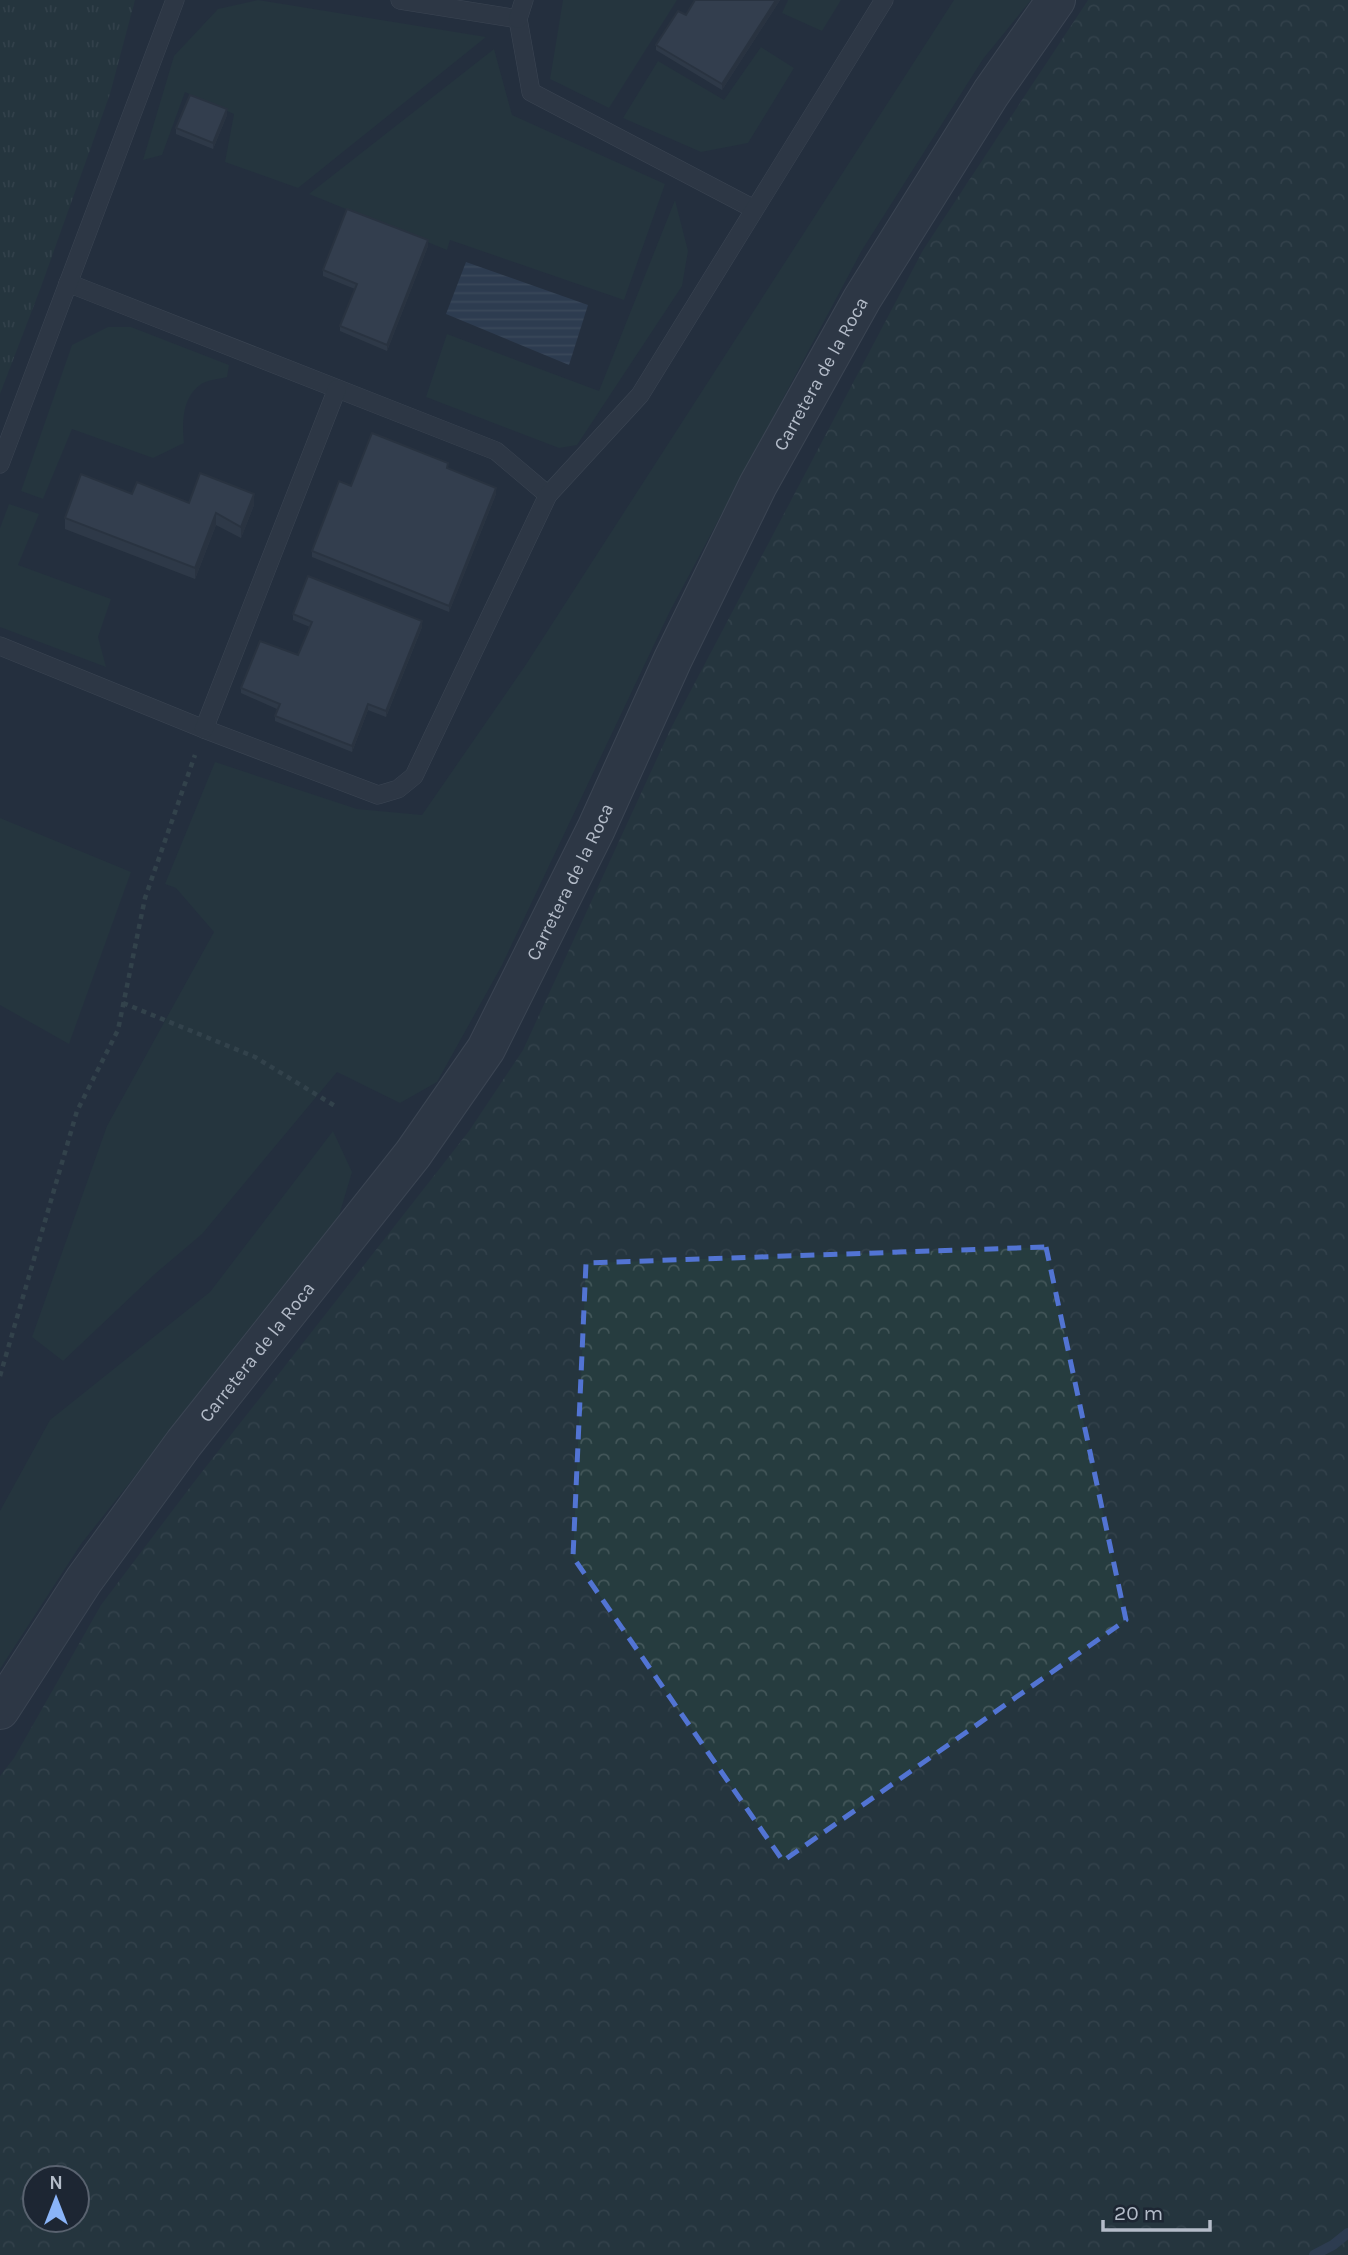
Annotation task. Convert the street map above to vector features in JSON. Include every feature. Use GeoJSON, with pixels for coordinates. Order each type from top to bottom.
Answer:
{"type":"FeatureCollection","features":[{"type":"Feature","properties":{"kind":"street","name":"Carretera de la Roca"},"geometry":{"type":"LineString","coordinates":[[0,1710],[84,1580],[122,1527],[184,1443],[413,1154],[486,1049],[596,829],[673,659],[758,485],[862,299],[991,93],[1056,0]]}},
{"type":"Feature","properties":{"kind":"lane"},"geometry":{"type":"LineString","coordinates":[[0,464],[175,0]]}},
{"type":"Feature","properties":{"kind":"lane"},"geometry":{"type":"LineString","coordinates":[[400,0],[518,19]]}},
{"type":"Feature","properties":{"kind":"lane"},"geometry":{"type":"LineString","coordinates":[[524,0],[518,19],[531,92],[754,209]]}},
{"type":"Feature","properties":{"kind":"lane"},"geometry":{"type":"LineString","coordinates":[[0,646],[204,729],[378,795],[398,789],[414,776],[548,495],[640,395],[884,0]]}},
{"type":"Feature","properties":{"kind":"lane"},"geometry":{"type":"LineString","coordinates":[[68,283],[496,451],[548,495]]}},
{"type":"Feature","properties":{"kind":"lane"},"geometry":{"type":"LineString","coordinates":[[204,729],[337,389]]}},
{"type":"Feature","properties":{"kind":"path"},"geometry":{"type":"LineString","coordinates":[[0,1376],[77,1111],[118,1030],[145,898],[204,729]]}},
{"type":"Feature","properties":{"kind":"path"},"geometry":{"type":"LineString","coordinates":[[123,1003],[255,1057],[335,1106]]}},
{"type":"Feature","properties":{"kind":"highlighted area"},"geometry":{"type":"Polygon","coordinates":[[[1046,1247],[1126,1620],[783,1861],[573,1557],[586,1263],[1046,1247]]]}},
{"type":"Feature","properties":{"kind":"green space"},"geometry":{"type":"Polygon","coordinates":[[[0,0],[135,0],[110,94],[0,394],[0,0]]]}},
{"type":"Feature","properties":{"kind":"green space"},"geometry":{"type":"Polygon","coordinates":[[[258,0],[486,37],[298,188],[225,162],[234,114],[185,92],[162,155],[143,160],[174,56],[218,9],[258,0]]]}},
{"type":"Feature","properties":{"kind":"green space"},"geometry":{"type":"Polygon","coordinates":[[[563,0],[677,0],[609,108],[550,79],[563,0]]]}},
{"type":"Feature","properties":{"kind":"green space"},"geometry":{"type":"Polygon","coordinates":[[[788,0],[841,0],[822,31],[782,13],[788,0]]]}},
{"type":"Feature","properties":{"kind":"green space"},"geometry":{"type":"Polygon","coordinates":[[[954,0],[1031,0],[983,59],[862,250],[670,611],[502,965],[437,1082],[400,1103],[337,1072],[202,1234],[156,1273],[63,1361],[32,1337],[107,1126],[214,932],[176,888],[165,884],[215,762],[357,809],[422,815],[525,666],[954,0]]]}},
{"type":"Feature","properties":{"kind":"green space"},"geometry":{"type":"Polygon","coordinates":[[[1088,0],[1348,0],[1348,2255],[0,2255],[0,1776],[14,1758],[101,1605],[469,1131],[523,1050],[671,728],[923,250],[1088,0]]]}},
{"type":"Feature","properties":{"kind":"green space"},"geometry":{"type":"Polygon","coordinates":[[[761,47],[794,68],[748,143],[701,152],[623,118],[658,61],[724,100],[761,47]]]}},
{"type":"Feature","properties":{"kind":"green space"},"geometry":{"type":"Polygon","coordinates":[[[494,49],[512,115],[665,184],[624,300],[450,240],[447,250],[309,194],[494,49]]]}},
{"type":"Feature","properties":{"kind":"green space"},"geometry":{"type":"Polygon","coordinates":[[[675,200],[688,251],[682,286],[577,445],[559,448],[426,397],[447,334],[599,391],[675,200]]]}},
{"type":"Feature","properties":{"kind":"green space"},"geometry":{"type":"Polygon","coordinates":[[[108,327],[131,327],[229,365],[227,377],[203,383],[194,390],[183,419],[184,443],[153,458],[72,429],[43,499],[21,491],[72,345],[108,327]]]}},
{"type":"Feature","properties":{"kind":"green space"},"geometry":{"type":"Polygon","coordinates":[[[9,504],[39,514],[18,565],[111,599],[98,637],[106,667],[0,627],[0,528],[9,504]]]}},
{"type":"Feature","properties":{"kind":"green space"},"geometry":{"type":"Polygon","coordinates":[[[0,818],[131,872],[69,1044],[0,1005],[0,818]]]}},
{"type":"Feature","properties":{"kind":"green space"},"geometry":{"type":"Polygon","coordinates":[[[333,1131],[352,1172],[337,1222],[81,1544],[0,1669],[0,1511],[50,1420],[210,1292],[333,1131]]]}},
{"type":"Feature","properties":{"kind":"water"},"geometry":{"type":"Polygon","coordinates":[[[466,262],[588,305],[569,365],[446,314],[466,262]]]}},
{"type":"Feature","properties":{"kind":"building"},"geometry":{"type":"Polygon","coordinates":[[[695,0],[776,0],[722,84],[656,45],[678,11],[686,15],[695,0]]]}},
{"type":"Feature","properties":{"kind":"building"},"geometry":{"type":"Polygon","coordinates":[[[190,95],[227,109],[213,143],[176,128],[190,95]]]}},
{"type":"Feature","properties":{"kind":"building"},"geometry":{"type":"Polygon","coordinates":[[[347,209],[428,240],[387,345],[340,326],[357,284],[323,270],[347,209]]]}},
{"type":"Feature","properties":{"kind":"building"},"geometry":{"type":"Polygon","coordinates":[[[372,433],[448,463],[447,468],[496,488],[449,606],[312,551],[339,481],[351,486],[372,433]]]}},
{"type":"Feature","properties":{"kind":"building"},"geometry":{"type":"Polygon","coordinates":[[[200,473],[254,494],[241,527],[216,513],[195,568],[65,518],[81,474],[132,494],[137,482],[189,503],[200,473]]]}},
{"type":"Feature","properties":{"kind":"building"},"geometry":{"type":"Polygon","coordinates":[[[308,576],[422,621],[386,711],[368,704],[352,746],[275,716],[280,704],[241,688],[260,641],[298,655],[312,622],[293,614],[308,576]]]}},
{"type":"Feature","properties":{"kind":"waterway"},"geometry":{"type":"LineString","coordinates":[[1314,2255],[1348,2233]]}}]}
